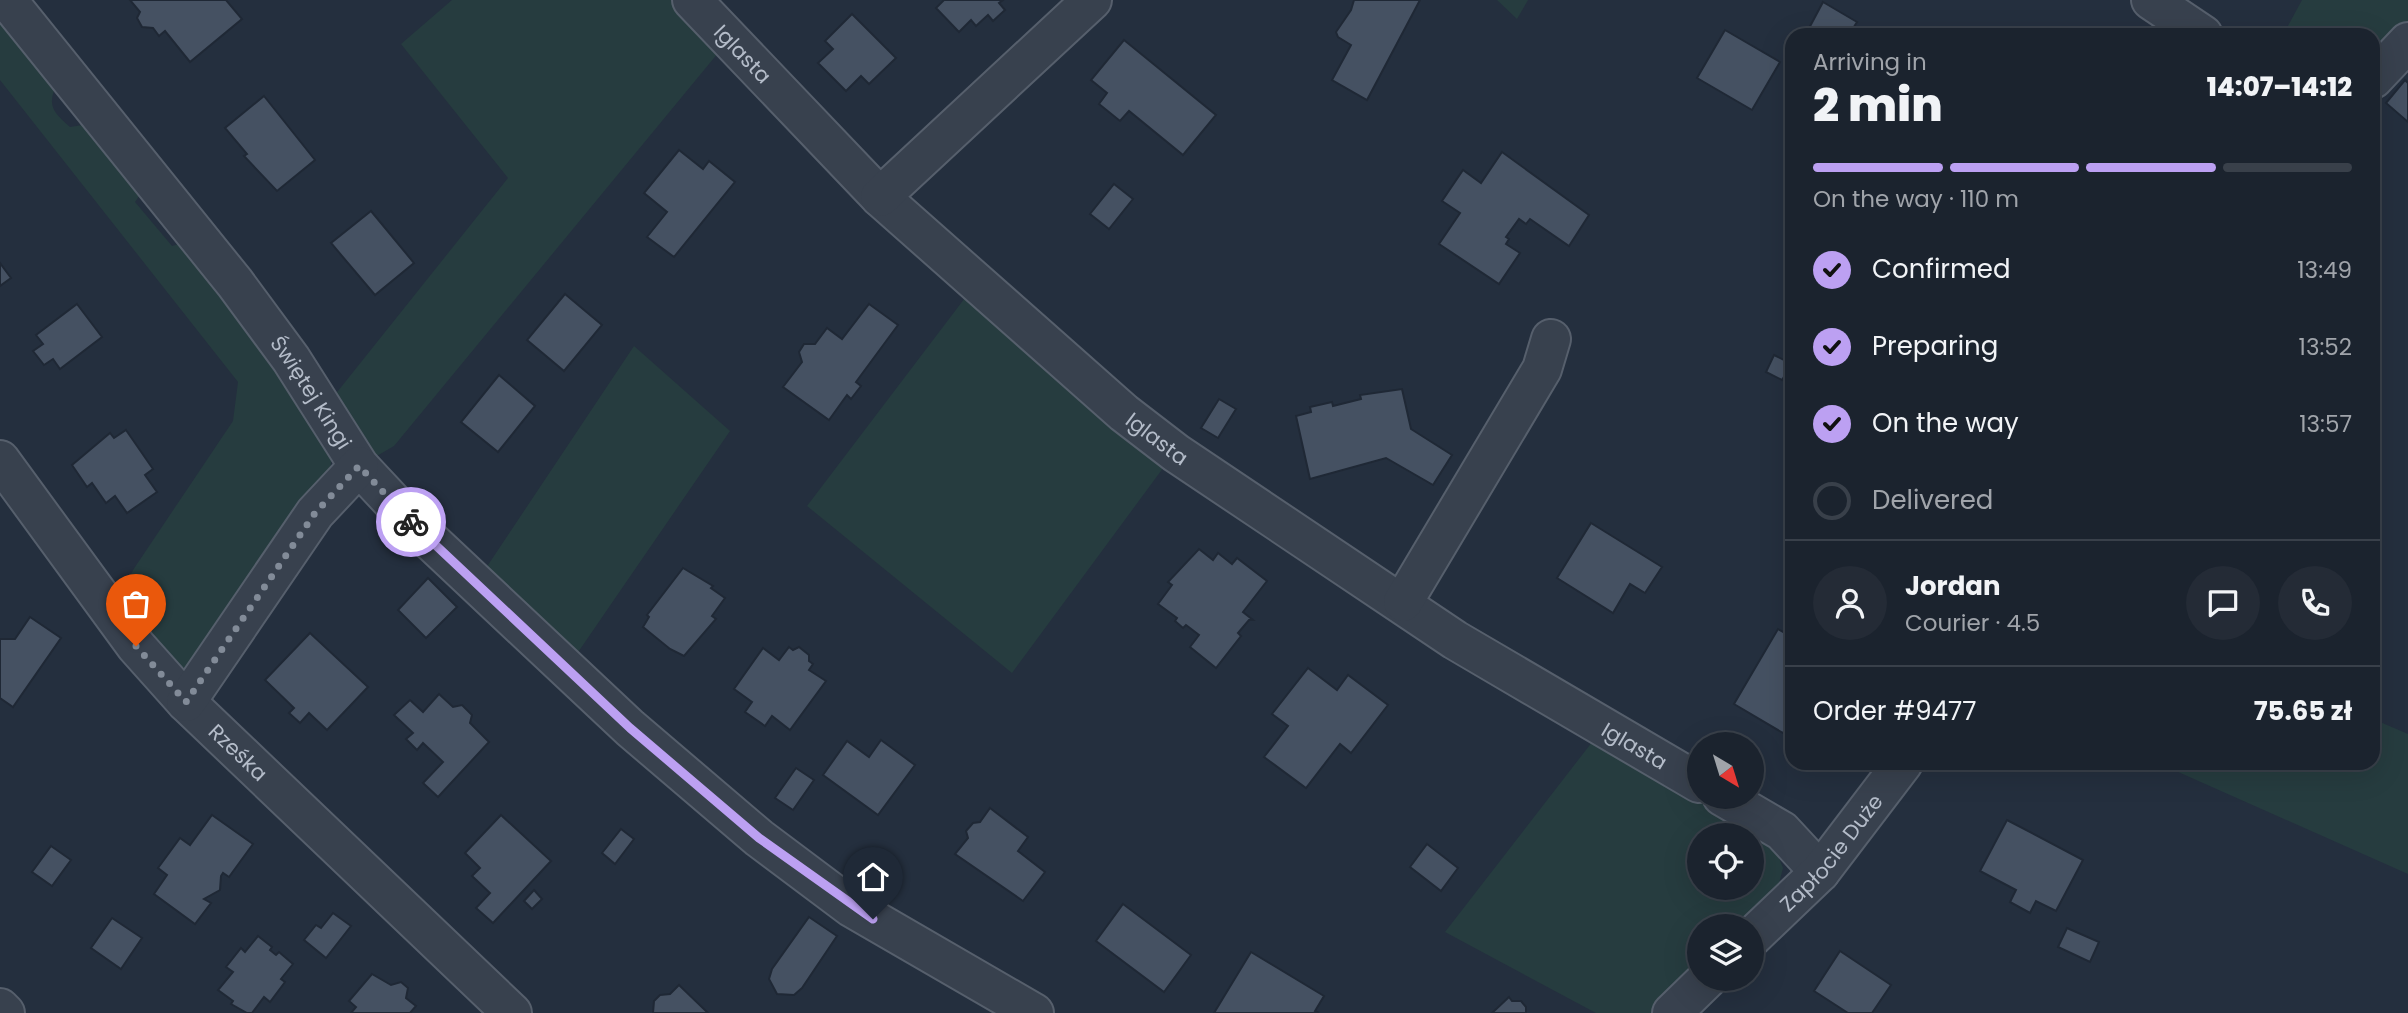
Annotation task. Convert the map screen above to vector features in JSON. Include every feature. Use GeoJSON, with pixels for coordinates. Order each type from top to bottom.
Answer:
{"type":"FeatureCollection","features":[{"type":"Feature","properties":{"kind":"street","name":"Świętej Kingi"},"geometry":{"type":"LineString","coordinates":[[7,0],[235,283],[291,359],[359,466],[490,599],[630,728],[759,838],[851,906],[1034,1013]]}},
{"type":"Feature","properties":{"kind":"street","name":"Iglasta"},"geometry":{"type":"LineString","coordinates":[[692,0],[880,197],[987,294],[1166,445],[1403,602],[1455,640],[1687,776]]}},
{"type":"Feature","properties":{"kind":"street"},"geometry":{"type":"LineString","coordinates":[[880,197],[1092,0]]}},
{"type":"Feature","properties":{"kind":"street"},"geometry":{"type":"LineString","coordinates":[[2151,0],[2193,28]]}},
{"type":"Feature","properties":{"kind":"street"},"geometry":{"type":"LineString","coordinates":[[2380,72],[2408,42]]}},
{"type":"Feature","properties":{"kind":"street"},"geometry":{"type":"LineString","coordinates":[[1403,602],[1542,369],[1551,339]]}},
{"type":"Feature","properties":{"kind":"street","name":"Rześka"},"geometry":{"type":"LineString","coordinates":[[0,460],[136,646],[186,702],[512,1013]]}},
{"type":"Feature","properties":{"kind":"street"},"geometry":{"type":"LineString","coordinates":[[186,702],[315,513],[359,466]]}},
{"type":"Feature","properties":{"kind":"street","name":"Zapłocie Duże"},"geometry":{"type":"LineString","coordinates":[[1764,926],[1821,872],[1898,770]]}},
{"type":"Feature","properties":{"kind":"street"},"geometry":{"type":"LineString","coordinates":[[1744,809],[1782,831],[1821,872]]}},
{"type":"Feature","properties":{"kind":"street"},"geometry":{"type":"LineString","coordinates":[[1672,1013],[1695,991]]}},
{"type":"Feature","properties":{"kind":"street"},"geometry":{"type":"LineString","coordinates":[[0,1008],[5,1013]]}},
{"type":"Feature","properties":{"kind":"green space"},"geometry":{"type":"Polygon","coordinates":[[[452,0],[680,0],[723,47],[394,446],[368,461],[330,401],[508,178],[401,44],[452,0]]]}},
{"type":"Feature","properties":{"kind":"green space"},"geometry":{"type":"Polygon","coordinates":[[[1497,0],[1528,0],[1517,19],[1497,0]]]}},
{"type":"Feature","properties":{"kind":"green space"},"geometry":{"type":"Polygon","coordinates":[[[2302,0],[2408,0],[2408,25],[2380,55],[2380,28],[2287,28],[2302,0]]]}},
{"type":"Feature","properties":{"kind":"green space"},"geometry":{"type":"Polygon","coordinates":[[[0,6],[59,79],[52,101],[58,116],[70,127],[95,123],[146,186],[135,202],[172,246],[190,241],[333,450],[330,469],[202,664],[179,674],[116,605],[133,570],[233,421],[238,382],[0,80],[0,6]]]}},
{"type":"Feature","properties":{"kind":"green space"},"geometry":{"type":"Polygon","coordinates":[[[971,290],[1169,460],[1012,673],[807,506],[971,290]]]}},
{"type":"Feature","properties":{"kind":"green space"},"geometry":{"type":"Polygon","coordinates":[[[634,346],[730,431],[572,661],[480,577],[634,346]]]}},
{"type":"Feature","properties":{"kind":"green space"},"geometry":{"type":"Polygon","coordinates":[[[2380,722],[2408,734],[2408,874],[2174,770],[2380,770],[2380,722]]]}},
{"type":"Feature","properties":{"kind":"green space"},"geometry":{"type":"Polygon","coordinates":[[[1596,737],[1687,791],[1687,809],[1716,809],[1740,823],[1687,823],[1687,900],[1764,900],[1764,838],[1773,843],[1783,868],[1778,887],[1752,914],[1687,914],[1687,979],[1652,1013],[1596,1013],[1445,932],[1596,737]]]}},
{"type":"Feature","properties":{"kind":"building"},"geometry":{"type":"Polygon","coordinates":[[[130,0],[226,0],[242,19],[190,62],[165,31],[159,36],[153,28],[142,27],[137,18],[140,12],[130,0]]]}},
{"type":"Feature","properties":{"kind":"building"},"geometry":{"type":"Polygon","coordinates":[[[944,0],[1003,0],[999,3],[1005,10],[993,21],[988,15],[976,26],[971,20],[959,32],[936,8],[944,0]]]}},
{"type":"Feature","properties":{"kind":"building"},"geometry":{"type":"Polygon","coordinates":[[[1354,0],[1420,0],[1367,100],[1332,80],[1351,45],[1338,37],[1336,32],[1351,10],[1354,0]]]}},
{"type":"Feature","properties":{"kind":"building"},"geometry":{"type":"Polygon","coordinates":[[[1823,2],[1857,22],[1853,28],[1809,28],[1823,2]]]}},
{"type":"Feature","properties":{"kind":"building"},"geometry":{"type":"Polygon","coordinates":[[[852,14],[896,58],[869,84],[861,76],[846,91],[818,63],[833,49],[825,41],[852,14]]]}},
{"type":"Feature","properties":{"kind":"building"},"geometry":{"type":"Polygon","coordinates":[[[1725,30],[1780,62],[1752,110],[1697,78],[1725,30]]]}},
{"type":"Feature","properties":{"kind":"building"},"geometry":{"type":"Polygon","coordinates":[[[1124,40],[1216,115],[1183,155],[1129,111],[1120,121],[1099,104],[1107,93],[1091,80],[1124,40]]]}},
{"type":"Feature","properties":{"kind":"building"},"geometry":{"type":"Polygon","coordinates":[[[2405,80],[2408,83],[2408,122],[2386,103],[2405,80]]]}},
{"type":"Feature","properties":{"kind":"building"},"geometry":{"type":"Polygon","coordinates":[[[264,96],[315,160],[277,191],[244,156],[247,154],[225,128],[264,96]]]}},
{"type":"Feature","properties":{"kind":"building"},"geometry":{"type":"Polygon","coordinates":[[[679,150],[703,169],[709,161],[735,182],[674,257],[647,237],[667,212],[644,193],[679,150]]]}},
{"type":"Feature","properties":{"kind":"building"},"geometry":{"type":"Polygon","coordinates":[[[1502,152],[1589,215],[1569,246],[1530,219],[1526,224],[1519,219],[1506,237],[1509,239],[1506,244],[1520,253],[1499,284],[1439,244],[1460,213],[1442,201],[1463,170],[1481,183],[1502,152]]]}},
{"type":"Feature","properties":{"kind":"building"},"geometry":{"type":"Polygon","coordinates":[[[1114,184],[1133,199],[1109,229],[1090,214],[1114,184]]]}},
{"type":"Feature","properties":{"kind":"building"},"geometry":{"type":"Polygon","coordinates":[[[371,211],[414,263],[375,295],[331,243],[371,211]]]}},
{"type":"Feature","properties":{"kind":"building"},"geometry":{"type":"Polygon","coordinates":[[[0,263],[11,278],[0,286],[0,263]]]}},
{"type":"Feature","properties":{"kind":"building"},"geometry":{"type":"Polygon","coordinates":[[[565,294],[602,325],[564,371],[527,340],[565,294]]]}},
{"type":"Feature","properties":{"kind":"building"},"geometry":{"type":"Polygon","coordinates":[[[77,304],[102,337],[60,369],[53,359],[44,365],[33,351],[43,344],[36,335],[77,304]]]}},
{"type":"Feature","properties":{"kind":"building"},"geometry":{"type":"Polygon","coordinates":[[[869,304],[898,325],[856,382],[861,386],[851,399],[847,395],[829,420],[783,387],[802,362],[799,352],[804,344],[815,344],[827,328],[842,339],[869,304]]]}},
{"type":"Feature","properties":{"kind":"building"},"geometry":{"type":"Polygon","coordinates":[[[1774,355],[1785,360],[1785,375],[1782,380],[1766,372],[1774,355]]]}},
{"type":"Feature","properties":{"kind":"building"},"geometry":{"type":"Polygon","coordinates":[[[499,375],[535,406],[498,452],[461,422],[499,375]]]}},
{"type":"Feature","properties":{"kind":"building"},"geometry":{"type":"Polygon","coordinates":[[[1402,389],[1411,429],[1452,455],[1433,485],[1386,458],[1310,479],[1296,416],[1311,412],[1310,407],[1332,402],[1333,406],[1361,399],[1360,395],[1402,389]]]}},
{"type":"Feature","properties":{"kind":"building"},"geometry":{"type":"Polygon","coordinates":[[[1219,399],[1236,409],[1218,438],[1201,428],[1219,399]]]}},
{"type":"Feature","properties":{"kind":"building"},"geometry":{"type":"Polygon","coordinates":[[[126,430],[153,469],[145,475],[157,492],[127,513],[115,496],[106,503],[92,483],[87,487],[72,465],[110,433],[114,438],[126,430]]]}},
{"type":"Feature","properties":{"kind":"building"},"geometry":{"type":"Polygon","coordinates":[[[1591,523],[1662,567],[1645,593],[1630,584],[1613,613],[1557,578],[1591,523]]]}},
{"type":"Feature","properties":{"kind":"building"},"geometry":{"type":"Polygon","coordinates":[[[1199,549],[1213,560],[1218,553],[1232,564],[1237,558],[1267,581],[1243,612],[1253,620],[1249,620],[1238,633],[1241,636],[1216,668],[1190,647],[1199,635],[1186,625],[1183,628],[1175,621],[1177,618],[1158,604],[1172,585],[1168,582],[1199,549]]]}},
{"type":"Feature","properties":{"kind":"building"},"geometry":{"type":"Polygon","coordinates":[[[683,568],[713,586],[711,588],[725,598],[712,616],[716,619],[684,656],[670,649],[643,627],[649,617],[647,615],[683,568]]]}},
{"type":"Feature","properties":{"kind":"building"},"geometry":{"type":"Polygon","coordinates":[[[428,578],[457,607],[426,638],[398,610],[428,578]]]}},
{"type":"Feature","properties":{"kind":"building"},"geometry":{"type":"Polygon","coordinates":[[[30,617],[61,638],[13,707],[0,698],[0,639],[15,639],[30,617]]]}},
{"type":"Feature","properties":{"kind":"building"},"geometry":{"type":"Polygon","coordinates":[[[1778,629],[1785,633],[1783,733],[1734,704],[1778,629]]]}},
{"type":"Feature","properties":{"kind":"building"},"geometry":{"type":"Polygon","coordinates":[[[310,633],[368,687],[327,730],[309,713],[300,723],[289,713],[294,708],[265,680],[310,633]]]}},
{"type":"Feature","properties":{"kind":"building"},"geometry":{"type":"Polygon","coordinates":[[[789,647],[793,650],[799,647],[809,655],[809,661],[813,664],[809,670],[826,681],[790,730],[772,716],[765,726],[745,712],[752,702],[734,689],[763,648],[779,660],[789,647]]]}},
{"type":"Feature","properties":{"kind":"building"},"geometry":{"type":"Polygon","coordinates":[[[1308,668],[1337,690],[1348,675],[1388,705],[1351,753],[1340,744],[1306,788],[1264,757],[1288,726],[1272,714],[1308,668]]]}},
{"type":"Feature","properties":{"kind":"building"},"geometry":{"type":"Polygon","coordinates":[[[439,694],[453,707],[462,705],[472,715],[470,723],[489,742],[438,797],[423,783],[443,762],[423,743],[417,750],[406,739],[413,733],[394,715],[410,700],[423,712],[439,694]]]}},
{"type":"Feature","properties":{"kind":"building"},"geometry":{"type":"Polygon","coordinates":[[[881,740],[915,765],[878,815],[823,775],[847,741],[869,757],[881,740]]]}},
{"type":"Feature","properties":{"kind":"building"},"geometry":{"type":"Polygon","coordinates":[[[796,768],[814,780],[793,810],[775,798],[796,768]]]}},
{"type":"Feature","properties":{"kind":"building"},"geometry":{"type":"Polygon","coordinates":[[[990,808],[1028,837],[1018,851],[1045,872],[1023,901],[955,854],[968,838],[966,831],[973,823],[980,822],[990,808]]]}},
{"type":"Feature","properties":{"kind":"building"},"geometry":{"type":"Polygon","coordinates":[[[212,815],[253,844],[229,877],[223,873],[220,890],[204,899],[211,903],[195,924],[154,894],[167,875],[158,868],[180,838],[190,845],[212,815]]]}},
{"type":"Feature","properties":{"kind":"building"},"geometry":{"type":"Polygon","coordinates":[[[501,815],[551,861],[493,923],[476,908],[490,893],[472,876],[480,868],[465,853],[501,815]]]}},
{"type":"Feature","properties":{"kind":"building"},"geometry":{"type":"Polygon","coordinates":[[[2007,820],[2083,860],[2056,911],[2036,901],[2030,913],[2010,902],[2016,890],[1980,871],[2007,820]]]}},
{"type":"Feature","properties":{"kind":"building"},"geometry":{"type":"Polygon","coordinates":[[[621,829],[634,839],[615,864],[602,853],[621,829]]]}},
{"type":"Feature","properties":{"kind":"building"},"geometry":{"type":"Polygon","coordinates":[[[1427,844],[1458,868],[1441,891],[1410,867],[1427,844]]]}},
{"type":"Feature","properties":{"kind":"building"},"geometry":{"type":"Polygon","coordinates":[[[51,846],[71,860],[52,886],[32,872],[51,846]]]}},
{"type":"Feature","properties":{"kind":"building"},"geometry":{"type":"Polygon","coordinates":[[[534,890],[542,899],[532,909],[524,901],[534,890]]]}},
{"type":"Feature","properties":{"kind":"building"},"geometry":{"type":"Polygon","coordinates":[[[1123,904],[1191,955],[1164,992],[1096,941],[1123,904]]]}},
{"type":"Feature","properties":{"kind":"building"},"geometry":{"type":"Polygon","coordinates":[[[333,913],[351,926],[326,958],[304,940],[316,925],[321,928],[333,913]]]}},
{"type":"Feature","properties":{"kind":"building"},"geometry":{"type":"Polygon","coordinates":[[[809,917],[837,936],[802,988],[794,995],[777,994],[769,979],[772,969],[809,917]]]}},
{"type":"Feature","properties":{"kind":"building"},"geometry":{"type":"Polygon","coordinates":[[[112,918],[142,938],[121,969],[91,948],[112,918]]]}},
{"type":"Feature","properties":{"kind":"building"},"geometry":{"type":"Polygon","coordinates":[[[2067,928],[2099,942],[2090,962],[2058,947],[2067,928]]]}},
{"type":"Feature","properties":{"kind":"building"},"geometry":{"type":"Polygon","coordinates":[[[258,936],[272,947],[270,950],[276,955],[279,952],[293,964],[281,979],[285,982],[270,1002],[264,997],[252,1013],[247,1013],[231,1004],[233,1001],[218,990],[233,972],[226,967],[241,948],[245,952],[258,936]]]}},
{"type":"Feature","properties":{"kind":"building"},"geometry":{"type":"Polygon","coordinates":[[[1840,951],[1891,985],[1872,1013],[1848,1013],[1814,991],[1840,951]]]}},
{"type":"Feature","properties":{"kind":"building"},"geometry":{"type":"Polygon","coordinates":[[[1251,952],[1324,996],[1315,1011],[1319,1013],[1214,1013],[1251,952]]]}},
{"type":"Feature","properties":{"kind":"building"},"geometry":{"type":"Polygon","coordinates":[[[372,974],[391,985],[401,982],[408,988],[406,998],[416,1006],[410,1013],[351,1013],[356,1007],[349,1001],[372,974]]]}},
{"type":"Feature","properties":{"kind":"building"},"geometry":{"type":"Polygon","coordinates":[[[679,985],[708,1013],[653,1013],[654,1001],[660,995],[670,994],[679,985]]]}},
{"type":"Feature","properties":{"kind":"building"},"geometry":{"type":"Polygon","coordinates":[[[1509,997],[1512,1001],[1521,1001],[1526,1007],[1526,1013],[1492,1013],[1509,997]]]}},
{"type":"Feature","properties":{"kind":"way so far"},"geometry":{"type":"LineString","coordinates":[[136,646],[186,702],[315,513],[359,466],[411,522]]}},
{"type":"Feature","properties":{"kind":"route"},"geometry":{"type":"LineString","coordinates":[[411,522],[630,728],[759,838],[851,906],[873,919]]}}]}
